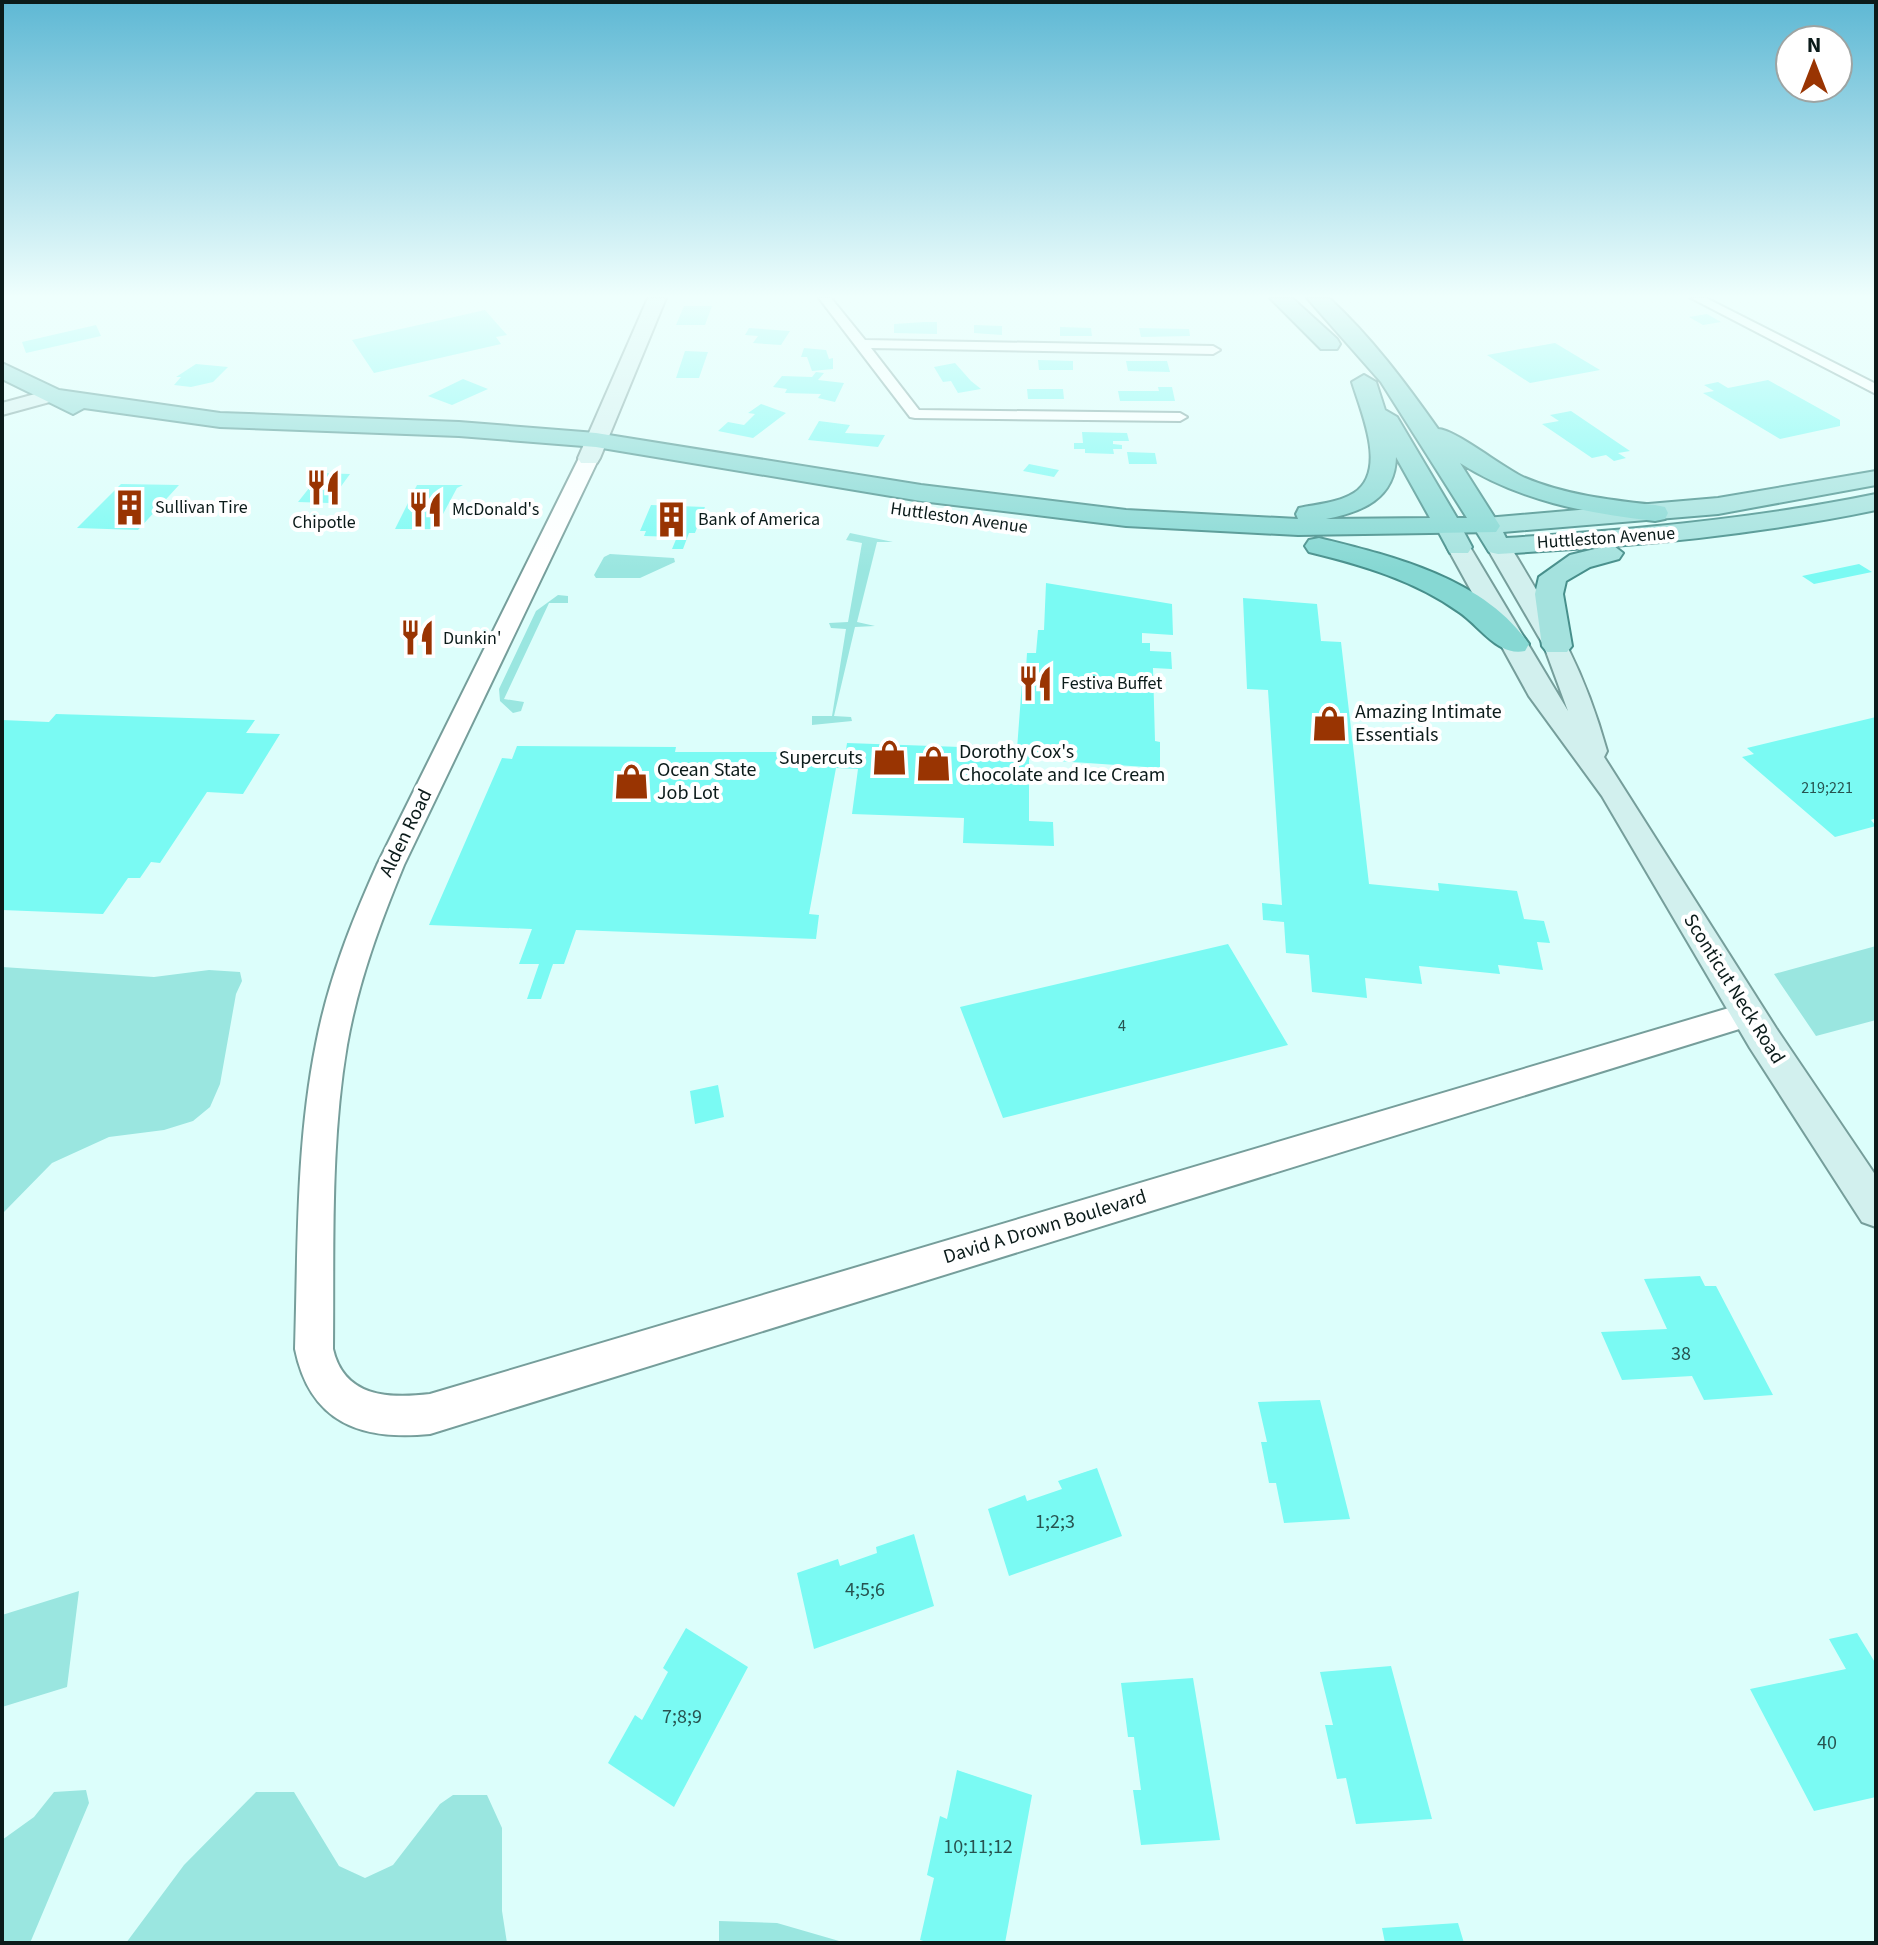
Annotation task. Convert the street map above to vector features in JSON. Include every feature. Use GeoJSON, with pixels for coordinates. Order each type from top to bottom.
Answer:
{"type":"FeatureCollection","features":[{"type":"Feature","properties":{"kind":"highway","name":"Huttleston Avenue"},"geometry":{"type":"LineString","coordinates":[[37,389],[99,418],[165,431],[251,439],[592,449],[1126,518],[1454,537]]}},
{"type":"Feature","properties":{"kind":"highway"},"geometry":{"type":"LineString","coordinates":[[1126,518],[1305,515],[1337,509],[1363,498],[1382,479],[1385,465],[1383,447],[1366,389]]}},
{"type":"Feature","properties":{"kind":"highway"},"geometry":{"type":"LineString","coordinates":[[1368,389],[1454,537]]}},
{"type":"Feature","properties":{"kind":"highway"},"geometry":{"type":"LineString","coordinates":[[1399,389],[1492,536]]}},
{"type":"Feature","properties":{"kind":"highway"},"geometry":{"type":"LineString","coordinates":[[1419,416],[1484,470],[1520,487],[1592,506],[1655,513]]}},
{"type":"Feature","properties":{"kind":"highway","name":"Huttleston Avenue"},"geometry":{"type":"LineString","coordinates":[[592,449],[1000,525],[1128,538],[1319,546],[1492,536]]}},
{"type":"Feature","properties":{"kind":"highway"},"geometry":{"type":"LineString","coordinates":[[1319,546],[1422,575],[1473,606],[1514,644]]}},
{"type":"Feature","properties":{"kind":"main road","name":"Alden Road"},"geometry":{"type":"LineString","coordinates":[[592,449],[618,389]]}},
{"type":"Feature","properties":{"kind":"main road"},"geometry":{"type":"LineString","coordinates":[[2,409],[50,396]]}},
{"type":"Feature","properties":{"kind":"main road","name":"Huttleston Avenue"},"geometry":{"type":"LineString","coordinates":[[1492,536],[1747,502],[1876,478]]}},
{"type":"Feature","properties":{"kind":"main road","name":"Huttleston Avenue"},"geometry":{"type":"LineString","coordinates":[[1492,536],[1714,529],[1876,502]]}},
{"type":"Feature","properties":{"kind":"main road"},"geometry":{"type":"LineString","coordinates":[[1557,646],[1549,586],[1559,571],[1595,556],[1714,529]]}},
{"type":"Feature","properties":{"kind":"main road","name":"Sconticut Neck Road"},"geometry":{"type":"LineString","coordinates":[[1492,536],[1557,646],[1578,695],[1597,766]]}},
{"type":"Feature","properties":{"kind":"main road","name":"Sconticut Neck Road"},"geometry":{"type":"LineString","coordinates":[[1454,537],[1543,696],[1597,766],[1749,1014],[1876,1209]]}},
{"type":"Feature","properties":{"kind":"street"},"geometry":{"type":"LineString","coordinates":[[896,389],[915,414],[1180,417]]}},
{"type":"Feature","properties":{"kind":"street","name":"Alden Road"},"geometry":{"type":"LineString","coordinates":[[341,1401],[327,1389],[314,1349],[322,1116],[342,999],[365,923],[388,870],[561,522],[592,449]]}},
{"type":"Feature","properties":{"kind":"street","name":"David A Drown Boulevard"},"geometry":{"type":"LineString","coordinates":[[341,1401],[370,1415],[407,1418],[430,1414],[1749,1014]]}},
{"type":"Feature","properties":{"kind":"shaded area"},"geometry":{"type":"Polygon","coordinates":[[[850,533],[893,542],[877,542],[857,622],[875,626],[855,627],[834,716],[851,717],[852,721],[812,725],[812,716],[832,716],[846,629],[831,628],[829,623],[848,622],[862,543],[846,540],[850,533]]]}},
{"type":"Feature","properties":{"kind":"shaded area"},"geometry":{"type":"Polygon","coordinates":[[[610,554],[674,558],[675,562],[640,578],[596,578],[594,575],[604,557],[610,554]]]}},
{"type":"Feature","properties":{"kind":"shaded area"},"geometry":{"type":"Polygon","coordinates":[[[558,595],[568,596],[568,603],[549,603],[504,699],[524,702],[521,711],[513,713],[500,701],[499,689],[536,611],[558,595]]]}},
{"type":"Feature","properties":{"kind":"shaded area"},"geometry":{"type":"Polygon","coordinates":[[[1876,946],[1876,1020],[1816,1036],[1774,974],[1876,946]]]}},
{"type":"Feature","properties":{"kind":"shaded area"},"geometry":{"type":"Polygon","coordinates":[[[2,967],[154,977],[209,970],[240,972],[242,981],[236,994],[220,1084],[210,1107],[193,1121],[164,1130],[109,1137],[52,1163],[2,1214],[2,967]]]}},
{"type":"Feature","properties":{"kind":"shaded area"},"geometry":{"type":"Polygon","coordinates":[[[79,1591],[67,1687],[2,1707],[2,1615],[79,1591]]]}},
{"type":"Feature","properties":{"kind":"shaded area"},"geometry":{"type":"Polygon","coordinates":[[[86,1790],[89,1803],[30,1943],[2,1943],[2,1840],[34,1817],[54,1792],[86,1790]]]}},
{"type":"Feature","properties":{"kind":"shaded area"},"geometry":{"type":"Polygon","coordinates":[[[256,1792],[294,1792],[339,1866],[365,1878],[393,1865],[440,1804],[453,1795],[487,1795],[502,1828],[502,1911],[507,1943],[126,1943],[184,1865],[256,1792]]]}},
{"type":"Feature","properties":{"kind":"shaded area"},"geometry":{"type":"Polygon","coordinates":[[[719,1921],[777,1923],[846,1943],[719,1943],[719,1921]]]}},
{"type":"Feature","properties":{"kind":"building"},"geometry":{"type":"Polygon","coordinates":[[[443,389],[488,389],[452,405],[428,396],[443,389]]]}},
{"type":"Feature","properties":{"kind":"building"},"geometry":{"type":"Polygon","coordinates":[[[787,389],[841,389],[835,402],[818,398],[821,394],[785,393],[787,389]]]}},
{"type":"Feature","properties":{"kind":"building"},"geometry":{"type":"Polygon","coordinates":[[[956,389],[981,389],[958,393],[956,389]]]}},
{"type":"Feature","properties":{"kind":"building"},"geometry":{"type":"Polygon","coordinates":[[[1027,389],[1063,389],[1064,399],[1028,399],[1027,389]]]}},
{"type":"Feature","properties":{"kind":"building"},"geometry":{"type":"Polygon","coordinates":[[[1172,389],[1175,401],[1120,401],[1118,391],[1172,389]]]}},
{"type":"Feature","properties":{"kind":"building"},"geometry":{"type":"Polygon","coordinates":[[[1710,389],[1784,389],[1840,420],[1840,426],[1780,439],[1703,393],[1714,391],[1710,389]]]}},
{"type":"Feature","properties":{"kind":"building"},"geometry":{"type":"Polygon","coordinates":[[[761,404],[786,413],[753,438],[718,431],[728,422],[744,425],[755,414],[748,413],[761,404]]]}},
{"type":"Feature","properties":{"kind":"building"},"geometry":{"type":"Polygon","coordinates":[[[1571,411],[1630,451],[1618,453],[1626,458],[1614,461],[1606,455],[1592,458],[1542,424],[1559,421],[1550,415],[1571,411]]]}},
{"type":"Feature","properties":{"kind":"building"},"geometry":{"type":"Polygon","coordinates":[[[819,421],[850,425],[845,433],[885,435],[878,447],[808,440],[819,421]]]}},
{"type":"Feature","properties":{"kind":"building"},"geometry":{"type":"Polygon","coordinates":[[[1082,432],[1127,433],[1129,441],[1113,441],[1113,444],[1122,445],[1122,449],[1113,449],[1114,454],[1085,453],[1085,449],[1074,449],[1074,443],[1083,443],[1082,432]]]}},
{"type":"Feature","properties":{"kind":"building"},"geometry":{"type":"Polygon","coordinates":[[[1127,452],[1155,453],[1157,464],[1129,464],[1127,452]]]}},
{"type":"Feature","properties":{"kind":"building"},"geometry":{"type":"Polygon","coordinates":[[[1029,464],[1059,470],[1054,477],[1023,471],[1029,464]]]}},
{"type":"Feature","properties":{"kind":"building","name":"Chipotle"},"geometry":{"type":"Polygon","coordinates":[[[321,473],[350,474],[329,503],[298,502],[321,473]]]}},
{"type":"Feature","properties":{"kind":"building","name":"Sullivan Tire"},"geometry":{"type":"Polygon","coordinates":[[[121,484],[179,485],[138,530],[77,528],[121,484]]]}},
{"type":"Feature","properties":{"kind":"building","name":"McDonald's"},"geometry":{"type":"Polygon","coordinates":[[[417,485],[463,485],[457,488],[435,529],[395,529],[417,485]]]}},
{"type":"Feature","properties":{"kind":"building","name":"Bank of America"},"geometry":{"type":"Polygon","coordinates":[[[651,505],[705,507],[695,533],[689,533],[683,549],[672,549],[677,537],[644,536],[646,531],[640,531],[651,505]]]}},
{"type":"Feature","properties":{"kind":"building"},"geometry":{"type":"Polygon","coordinates":[[[1859,564],[1872,572],[1814,584],[1802,576],[1859,564]]]}},
{"type":"Feature","properties":{"kind":"building"},"geometry":{"type":"Polygon","coordinates":[[[1046,583],[1172,604],[1173,635],[1142,633],[1142,643],[1150,643],[1150,651],[1171,652],[1172,669],[1153,668],[1155,741],[1160,742],[1160,768],[1029,759],[1029,821],[1053,822],[1054,846],[963,843],[964,818],[852,814],[858,769],[836,768],[809,914],[819,915],[816,939],[576,930],[564,964],[553,964],[541,999],[527,999],[539,964],[519,964],[532,929],[429,925],[502,758],[512,759],[517,746],[676,747],[675,752],[791,752],[790,756],[845,757],[847,743],[1017,749],[1023,669],[1026,669],[1027,653],[1036,653],[1038,630],[1044,630],[1046,583]]]}},
{"type":"Feature","properties":{"kind":"building"},"geometry":{"type":"Polygon","coordinates":[[[1243,598],[1317,604],[1321,641],[1341,642],[1369,884],[1439,891],[1438,883],[1517,891],[1524,919],[1544,921],[1550,943],[1537,942],[1543,970],[1498,965],[1500,974],[1419,966],[1422,984],[1365,978],[1367,998],[1312,992],[1309,955],[1286,953],[1284,922],[1263,920],[1262,903],[1282,905],[1268,690],[1247,689],[1243,598]]]}},
{"type":"Feature","properties":{"kind":"building"},"geometry":{"type":"Polygon","coordinates":[[[56,714],[255,720],[246,733],[280,734],[243,794],[207,792],[160,863],[151,862],[140,878],[128,878],[103,914],[2,910],[2,720],[49,722],[56,714]]]}},
{"type":"Feature","properties":{"kind":"building"},"geometry":{"type":"Polygon","coordinates":[[[1876,717],[1876,818],[1871,820],[1876,826],[1835,837],[1742,757],[1754,754],[1747,748],[1876,717]]]}},
{"type":"Feature","properties":{"kind":"building"},"geometry":{"type":"Polygon","coordinates":[[[1228,944],[1288,1045],[1003,1118],[960,1007],[1228,944]]]}},
{"type":"Feature","properties":{"kind":"building"},"geometry":{"type":"Polygon","coordinates":[[[718,1085],[724,1117],[695,1124],[690,1091],[718,1085]]]}},
{"type":"Feature","properties":{"kind":"building"},"geometry":{"type":"Polygon","coordinates":[[[1700,1276],[1705,1286],[1716,1286],[1773,1395],[1704,1400],[1692,1376],[1622,1380],[1601,1332],[1667,1329],[1644,1279],[1700,1276]]]}},
{"type":"Feature","properties":{"kind":"building"},"geometry":{"type":"Polygon","coordinates":[[[1320,1400],[1350,1519],[1284,1523],[1276,1483],[1269,1483],[1261,1442],[1267,1442],[1258,1402],[1320,1400]]]}},
{"type":"Feature","properties":{"kind":"building"},"geometry":{"type":"Polygon","coordinates":[[[1097,1468],[1122,1536],[1009,1576],[988,1509],[1025,1495],[1027,1501],[1062,1489],[1058,1481],[1097,1468]]]}},
{"type":"Feature","properties":{"kind":"building"},"geometry":{"type":"Polygon","coordinates":[[[914,1534],[934,1606],[814,1649],[797,1573],[838,1559],[840,1566],[877,1553],[876,1547],[914,1534]]]}},
{"type":"Feature","properties":{"kind":"building"},"geometry":{"type":"Polygon","coordinates":[[[686,1628],[748,1667],[674,1807],[608,1763],[635,1715],[642,1720],[668,1672],[663,1668],[686,1628]]]}},
{"type":"Feature","properties":{"kind":"building"},"geometry":{"type":"Polygon","coordinates":[[[1857,1633],[1876,1664],[1876,1797],[1814,1811],[1750,1689],[1846,1669],[1829,1639],[1857,1633]]]}},
{"type":"Feature","properties":{"kind":"building"},"geometry":{"type":"Polygon","coordinates":[[[1391,1666],[1432,1819],[1356,1824],[1346,1778],[1337,1779],[1325,1725],[1333,1725],[1320,1672],[1391,1666]]]}},
{"type":"Feature","properties":{"kind":"building"},"geometry":{"type":"Polygon","coordinates":[[[1193,1678],[1220,1840],[1141,1845],[1133,1790],[1141,1790],[1134,1737],[1128,1737],[1121,1683],[1193,1678]]]}},
{"type":"Feature","properties":{"kind":"building"},"geometry":{"type":"Polygon","coordinates":[[[957,1770],[1032,1795],[1005,1943],[930,1943],[920,1940],[934,1878],[927,1875],[940,1816],[947,1819],[957,1770]]]}},
{"type":"Feature","properties":{"kind":"building"},"geometry":{"type":"Polygon","coordinates":[[[1458,1923],[1464,1943],[1385,1943],[1382,1928],[1458,1923]]]}},
{"type":"Feature","properties":{"kind":"place","name":"Chipotle"},"geometry":{"type":"Point","coordinates":[324,488]}},
{"type":"Feature","properties":{"kind":"place","name":"Sullivan Tire"},"geometry":{"type":"Point","coordinates":[129,507]}},
{"type":"Feature","properties":{"kind":"place","name":"McDonald's"},"geometry":{"type":"Point","coordinates":[426,509]}},
{"type":"Feature","properties":{"kind":"place","name":"Bank of America"},"geometry":{"type":"Point","coordinates":[672,519]}},
{"type":"Feature","properties":{"kind":"place","name":"Dunkin'"},"geometry":{"type":"Point","coordinates":[417,638]}},
{"type":"Feature","properties":{"kind":"place","name":"Festiva Buffet"},"geometry":{"type":"Point","coordinates":[1035,683]}},
{"type":"Feature","properties":{"kind":"place","name":"Amazing Intimate Essentials"},"geometry":{"type":"Point","coordinates":[1329,724]}},
{"type":"Feature","properties":{"kind":"place","name":"Supercuts"},"geometry":{"type":"Point","coordinates":[889,758]}},
{"type":"Feature","properties":{"kind":"place","name":"Dorothy Cox's Chocolate and Ice Cream"},"geometry":{"type":"Point","coordinates":[933,764]}},
{"type":"Feature","properties":{"kind":"place","name":"Ocean State Job Lot"},"geometry":{"type":"Point","coordinates":[631,781]}}]}
